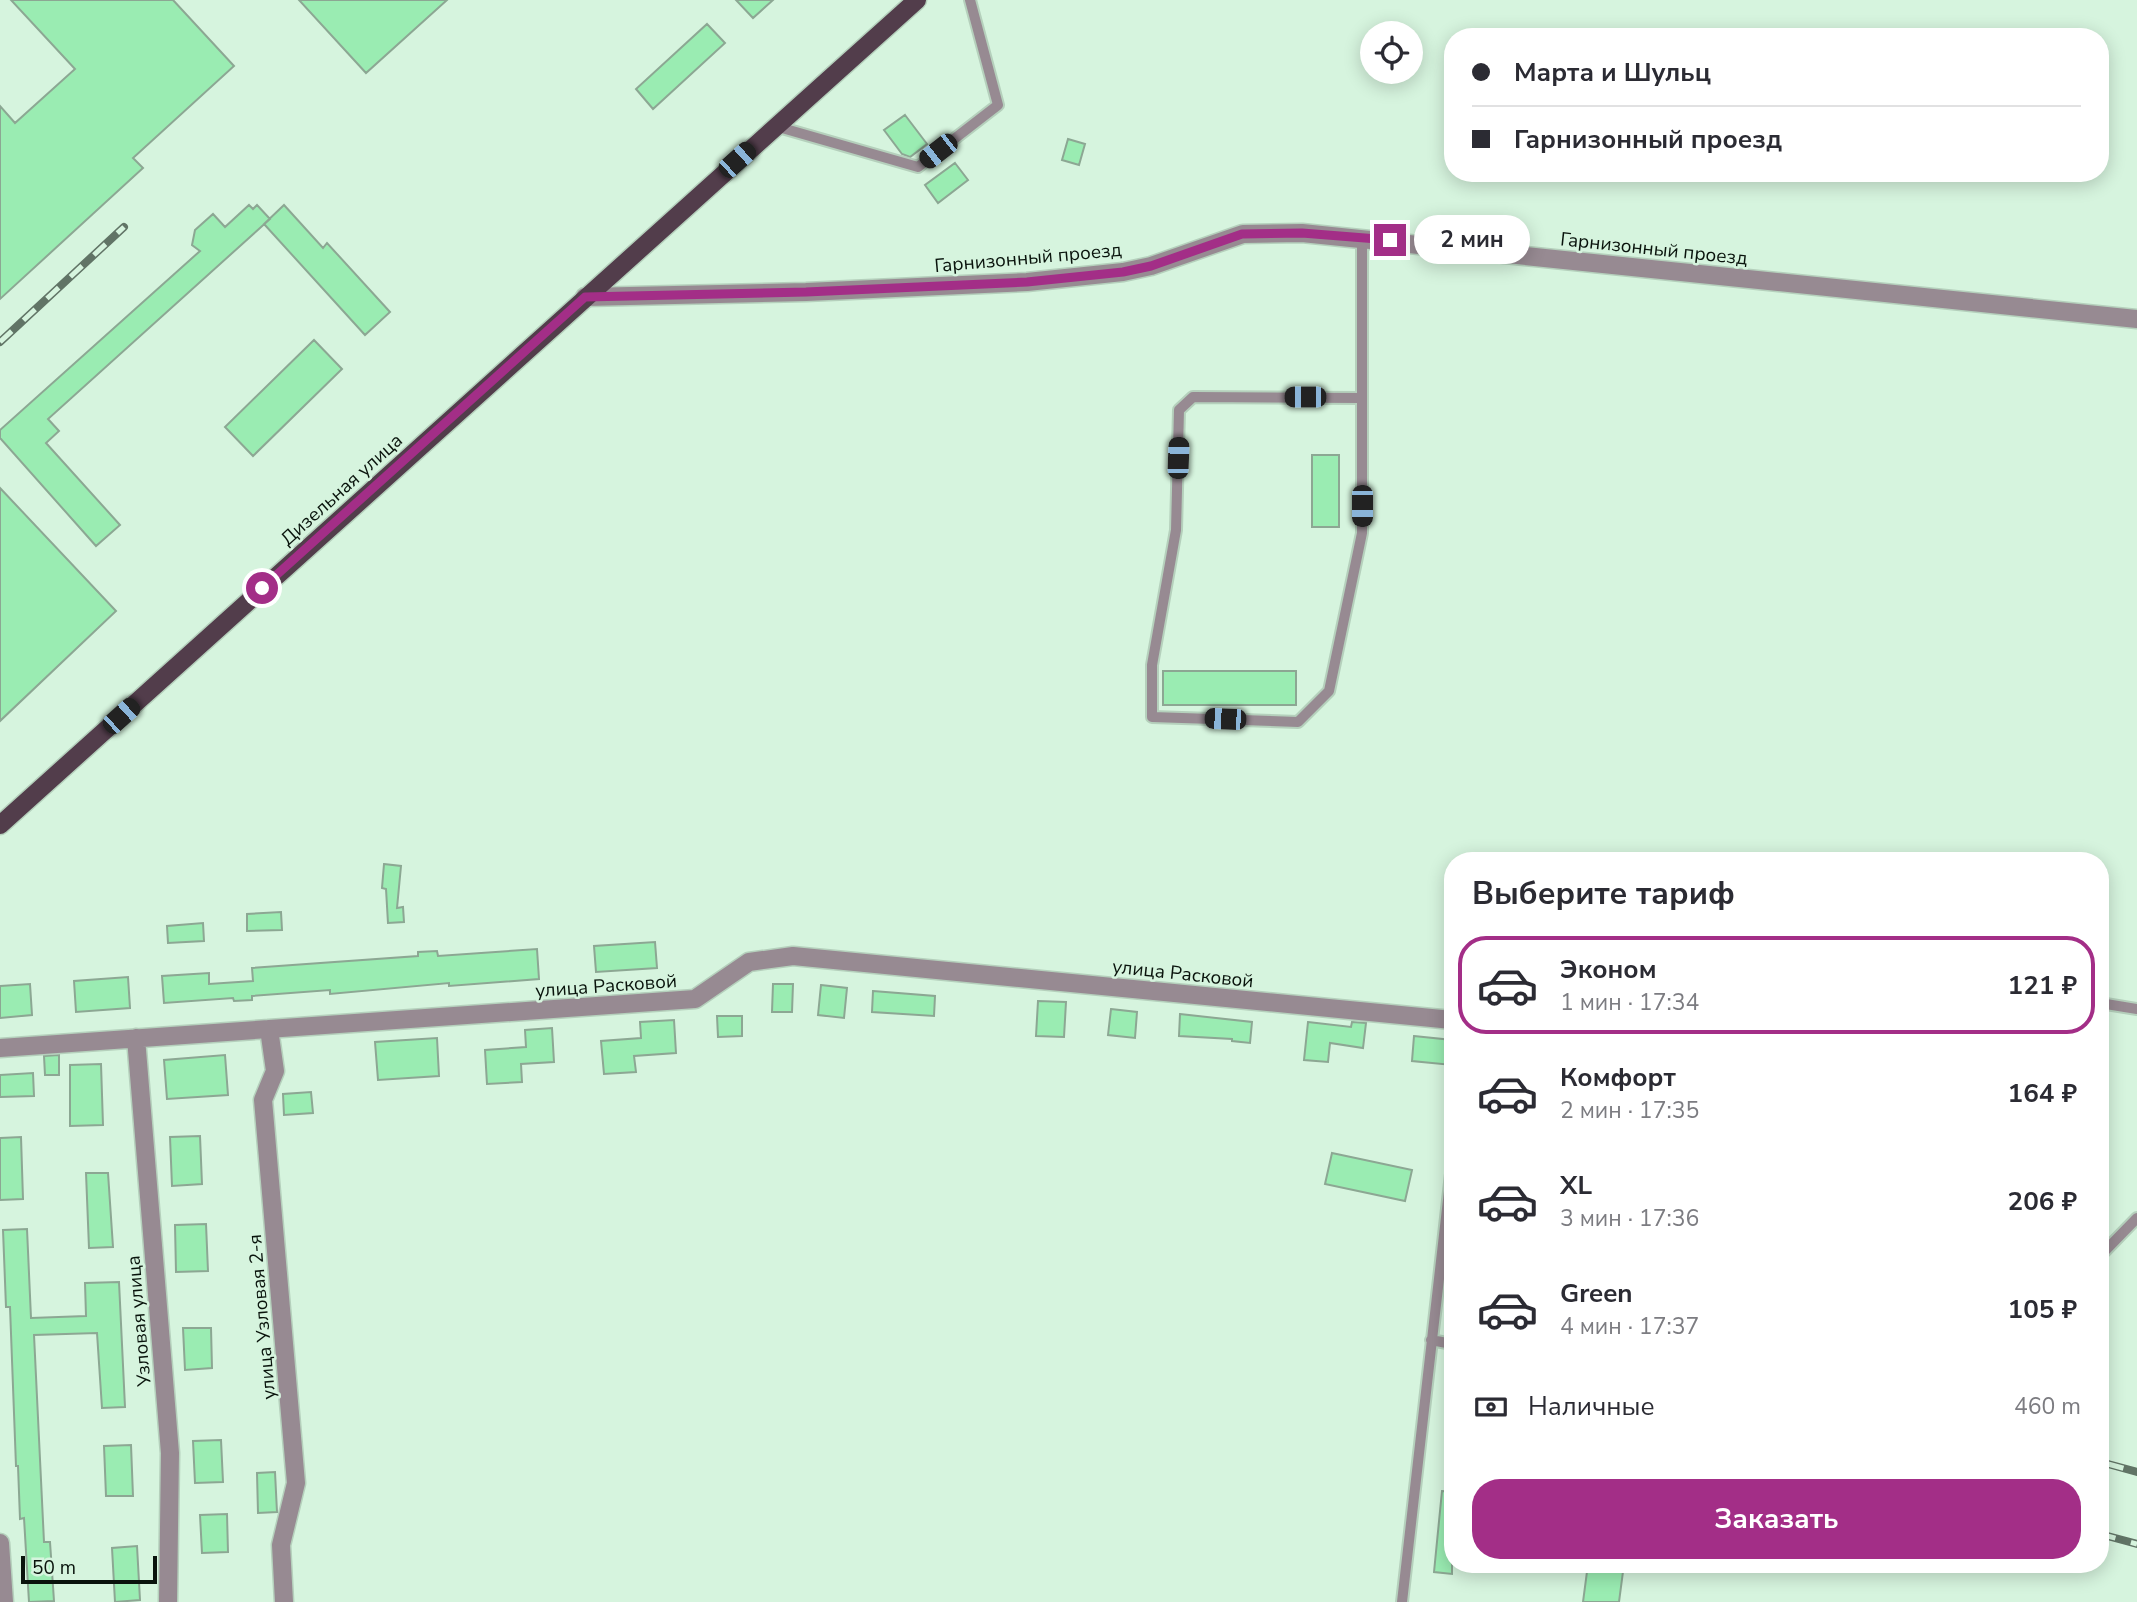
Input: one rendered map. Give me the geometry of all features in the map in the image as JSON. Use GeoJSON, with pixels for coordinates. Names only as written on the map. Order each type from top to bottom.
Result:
{"type":"FeatureCollection","features":[{"type":"Feature","properties":{"kind":"main road","name":"Дизельная улица"},"geometry":{"type":"LineString","coordinates":[[0,825],[917,0]]}},
{"type":"Feature","properties":{"kind":"street","name":"Гарнизонный проезд"},"geometry":{"type":"LineString","coordinates":[[585,297],[806,292],[1027,282],[1123,272],[1151,266],[1242,234],[1302,233],[1362,237],[2137,319]]}},
{"type":"Feature","properties":{"kind":"street","name":"улица Расковой"},"geometry":{"type":"LineString","coordinates":[[0,1048],[695,999],[749,962],[793,956],[1444,1019]]}},
{"type":"Feature","properties":{"kind":"street","name":"улица Узловая 2-я"},"geometry":{"type":"LineString","coordinates":[[269,1028],[275,1071],[264,1100],[296,1483],[281,1545],[284,1602]]}},
{"type":"Feature","properties":{"kind":"street","name":"Узловая улица"},"geometry":{"type":"LineString","coordinates":[[136,1038],[170,1453],[168,1602]]}},
{"type":"Feature","properties":{"kind":"street"},"geometry":{"type":"LineString","coordinates":[[0,1542],[4,1602]]}},
{"type":"Feature","properties":{"kind":"lane"},"geometry":{"type":"LineString","coordinates":[[775,126],[918,167],[998,105],[970,0]]}},
{"type":"Feature","properties":{"kind":"lane"},"geometry":{"type":"LineString","coordinates":[[1361,398],[1193,397],[1179,410],[1176,530],[1152,664],[1152,717],[1298,722],[1329,691],[1362,533],[1362,237]]}},
{"type":"Feature","properties":{"kind":"lane"},"geometry":{"type":"LineString","coordinates":[[2109,1004],[2137,1009]]}},
{"type":"Feature","properties":{"kind":"lane"},"geometry":{"type":"LineString","coordinates":[[2109,1247],[2137,1218]]}},
{"type":"Feature","properties":{"kind":"lane"},"geometry":{"type":"LineString","coordinates":[[1402,1602],[1444,1232]]}},
{"type":"Feature","properties":{"kind":"lane"},"geometry":{"type":"LineString","coordinates":[[1431,1340],[1444,1342]]}},
{"type":"Feature","properties":{"kind":"building"},"geometry":{"type":"Polygon","coordinates":[[[11,0],[173,0],[234,66],[133,158],[143,168],[0,299],[0,106],[15,123],[75,69],[11,0]]]}},
{"type":"Feature","properties":{"kind":"building"},"geometry":{"type":"Polygon","coordinates":[[[299,0],[447,0],[366,73],[299,0]]]}},
{"type":"Feature","properties":{"kind":"building"},"geometry":{"type":"Polygon","coordinates":[[[736,0],[773,0],[753,18],[736,0]]]}},
{"type":"Feature","properties":{"kind":"building"},"geometry":{"type":"Polygon","coordinates":[[[707,24],[725,43],[653,109],[636,89],[707,24]]]}},
{"type":"Feature","properties":{"kind":"building"},"geometry":{"type":"Polygon","coordinates":[[[905,115],[927,144],[910,157],[902,154],[884,130],[905,115]]]}},
{"type":"Feature","properties":{"kind":"building"},"geometry":{"type":"Polygon","coordinates":[[[1068,139],[1085,144],[1079,165],[1062,160],[1068,139]]]}},
{"type":"Feature","properties":{"kind":"building"},"geometry":{"type":"Polygon","coordinates":[[[955,163],[968,180],[938,203],[925,185],[955,163]]]}},
{"type":"Feature","properties":{"kind":"building"},"geometry":{"type":"Polygon","coordinates":[[[249,205],[253,209],[257,205],[270,219],[48,419],[59,431],[46,443],[120,525],[96,546],[0,438],[0,430],[200,251],[192,245],[195,230],[213,214],[225,227],[249,205]]]}},
{"type":"Feature","properties":{"kind":"building"},"geometry":{"type":"Polygon","coordinates":[[[284,205],[323,248],[327,243],[390,312],[365,335],[264,224],[284,205]]]}},
{"type":"Feature","properties":{"kind":"building"},"geometry":{"type":"Polygon","coordinates":[[[314,340],[342,369],[253,456],[225,427],[314,340]]]}},
{"type":"Feature","properties":{"kind":"building"},"geometry":{"type":"Polygon","coordinates":[[[1312,455],[1339,455],[1339,527],[1312,527],[1312,455]]]}},
{"type":"Feature","properties":{"kind":"building"},"geometry":{"type":"Polygon","coordinates":[[[0,488],[116,611],[0,721],[0,488]]]}},
{"type":"Feature","properties":{"kind":"building"},"geometry":{"type":"Polygon","coordinates":[[[1163,671],[1296,671],[1296,705],[1163,705],[1163,671]]]}},
{"type":"Feature","properties":{"kind":"building"},"geometry":{"type":"Polygon","coordinates":[[[384,864],[401,866],[397,908],[403,907],[404,922],[388,923],[386,889],[382,888],[384,864]]]}},
{"type":"Feature","properties":{"kind":"building"},"geometry":{"type":"Polygon","coordinates":[[[281,912],[282,930],[247,931],[247,914],[281,912]]]}},
{"type":"Feature","properties":{"kind":"building"},"geometry":{"type":"Polygon","coordinates":[[[203,923],[204,941],[168,943],[167,926],[203,923]]]}},
{"type":"Feature","properties":{"kind":"building"},"geometry":{"type":"Polygon","coordinates":[[[655,942],[657,968],[596,972],[594,946],[655,942]]]}},
{"type":"Feature","properties":{"kind":"building"},"geometry":{"type":"Polygon","coordinates":[[[537,949],[539,979],[449,986],[449,983],[330,994],[330,990],[252,996],[252,1000],[234,1001],[233,998],[164,1003],[162,976],[209,973],[209,984],[253,981],[252,968],[418,956],[418,952],[437,951],[438,956],[537,949]]]}},
{"type":"Feature","properties":{"kind":"building"},"geometry":{"type":"Polygon","coordinates":[[[128,977],[130,1008],[76,1012],[74,981],[128,977]]]}},
{"type":"Feature","properties":{"kind":"building"},"geometry":{"type":"Polygon","coordinates":[[[30,984],[32,1015],[0,1018],[0,986],[30,984]]]}},
{"type":"Feature","properties":{"kind":"building"},"geometry":{"type":"Polygon","coordinates":[[[773,984],[793,984],[792,1012],[772,1012],[773,984]]]}},
{"type":"Feature","properties":{"kind":"building"},"geometry":{"type":"Polygon","coordinates":[[[821,985],[847,988],[844,1018],[818,1015],[821,985]]]}},
{"type":"Feature","properties":{"kind":"building"},"geometry":{"type":"Polygon","coordinates":[[[873,991],[935,996],[934,1016],[872,1012],[873,991]]]}},
{"type":"Feature","properties":{"kind":"building"},"geometry":{"type":"Polygon","coordinates":[[[1038,1001],[1066,1002],[1064,1037],[1036,1036],[1038,1001]]]}},
{"type":"Feature","properties":{"kind":"building"},"geometry":{"type":"Polygon","coordinates":[[[1111,1009],[1137,1012],[1135,1038],[1108,1035],[1111,1009]]]}},
{"type":"Feature","properties":{"kind":"building"},"geometry":{"type":"Polygon","coordinates":[[[1180,1014],[1252,1022],[1250,1043],[1232,1039],[1179,1036],[1180,1014]]]}},
{"type":"Feature","properties":{"kind":"building"},"geometry":{"type":"Polygon","coordinates":[[[717,1016],[742,1016],[742,1036],[718,1037],[717,1016]]]}},
{"type":"Feature","properties":{"kind":"building"},"geometry":{"type":"Polygon","coordinates":[[[674,1020],[676,1053],[634,1056],[636,1072],[604,1074],[601,1041],[641,1038],[640,1022],[674,1020]]]}},
{"type":"Feature","properties":{"kind":"building"},"geometry":{"type":"Polygon","coordinates":[[[1308,1022],[1351,1027],[1352,1022],[1366,1023],[1363,1048],[1330,1043],[1328,1062],[1304,1060],[1308,1022]]]}},
{"type":"Feature","properties":{"kind":"building"},"geometry":{"type":"Polygon","coordinates":[[[552,1028],[554,1062],[521,1064],[522,1082],[487,1084],[485,1050],[526,1047],[525,1030],[552,1028]]]}},
{"type":"Feature","properties":{"kind":"building"},"geometry":{"type":"Polygon","coordinates":[[[1414,1036],[1444,1039],[1444,1064],[1412,1061],[1414,1036]]]}},
{"type":"Feature","properties":{"kind":"building"},"geometry":{"type":"Polygon","coordinates":[[[437,1038],[439,1076],[378,1080],[375,1042],[437,1038]]]}},
{"type":"Feature","properties":{"kind":"building"},"geometry":{"type":"Polygon","coordinates":[[[59,1055],[59,1075],[45,1075],[44,1056],[59,1055]]]}},
{"type":"Feature","properties":{"kind":"building"},"geometry":{"type":"Polygon","coordinates":[[[225,1055],[228,1095],[167,1099],[164,1060],[225,1055]]]}},
{"type":"Feature","properties":{"kind":"building"},"geometry":{"type":"Polygon","coordinates":[[[101,1064],[103,1125],[70,1126],[70,1065],[101,1064]]]}},
{"type":"Feature","properties":{"kind":"building"},"geometry":{"type":"Polygon","coordinates":[[[33,1073],[34,1096],[0,1097],[0,1075],[33,1073]]]}},
{"type":"Feature","properties":{"kind":"building"},"geometry":{"type":"Polygon","coordinates":[[[311,1092],[313,1113],[284,1115],[283,1094],[311,1092]]]}},
{"type":"Feature","properties":{"kind":"building"},"geometry":{"type":"Polygon","coordinates":[[[200,1136],[202,1184],[172,1186],[170,1137],[200,1136]]]}},
{"type":"Feature","properties":{"kind":"building"},"geometry":{"type":"Polygon","coordinates":[[[21,1137],[23,1199],[0,1200],[0,1138],[21,1137]]]}},
{"type":"Feature","properties":{"kind":"building"},"geometry":{"type":"Polygon","coordinates":[[[1332,1153],[1412,1170],[1405,1201],[1325,1184],[1332,1153]]]}},
{"type":"Feature","properties":{"kind":"building"},"geometry":{"type":"Polygon","coordinates":[[[86,1173],[108,1173],[113,1247],[89,1248],[86,1173]]]}},
{"type":"Feature","properties":{"kind":"building"},"geometry":{"type":"Polygon","coordinates":[[[206,1224],[208,1271],[176,1272],[175,1225],[206,1224]]]}},
{"type":"Feature","properties":{"kind":"building"},"geometry":{"type":"Polygon","coordinates":[[[27,1229],[31,1318],[86,1316],[85,1283],[119,1282],[125,1407],[102,1408],[97,1333],[34,1335],[44,1542],[50,1542],[54,1601],[29,1602],[24,1518],[20,1519],[16,1466],[10,1307],[6,1307],[3,1230],[27,1229]]]}},
{"type":"Feature","properties":{"kind":"building"},"geometry":{"type":"Polygon","coordinates":[[[183,1328],[211,1328],[212,1368],[185,1370],[183,1328]]]}},
{"type":"Feature","properties":{"kind":"building"},"geometry":{"type":"Polygon","coordinates":[[[221,1440],[223,1482],[195,1483],[193,1441],[221,1440]]]}},
{"type":"Feature","properties":{"kind":"building"},"geometry":{"type":"Polygon","coordinates":[[[131,1445],[133,1496],[106,1496],[104,1446],[131,1445]]]}},
{"type":"Feature","properties":{"kind":"building"},"geometry":{"type":"Polygon","coordinates":[[[275,1472],[277,1512],[258,1513],[257,1473],[275,1472]]]}},
{"type":"Feature","properties":{"kind":"building"},"geometry":{"type":"Polygon","coordinates":[[[1444,1491],[1444,1573],[1452,1574],[1434,1572],[1444,1491]]]}},
{"type":"Feature","properties":{"kind":"building"},"geometry":{"type":"Polygon","coordinates":[[[227,1514],[228,1552],[202,1553],[200,1515],[227,1514]]]}},
{"type":"Feature","properties":{"kind":"building"},"geometry":{"type":"Polygon","coordinates":[[[137,1546],[140,1600],[115,1602],[112,1548],[137,1546]]]}},
{"type":"Feature","properties":{"kind":"building"},"geometry":{"type":"Polygon","coordinates":[[[1587,1573],[1623,1573],[1619,1602],[1583,1602],[1587,1573]]]}},
{"type":"Feature","properties":{"kind":"railway"},"geometry":{"type":"LineString","coordinates":[[0,342],[124,227]]}},
{"type":"Feature","properties":{"kind":"railway"},"geometry":{"type":"LineString","coordinates":[[2109,1464],[2137,1472]]}},
{"type":"Feature","properties":{"kind":"railway"},"geometry":{"type":"LineString","coordinates":[[2109,1536],[2137,1544]]}},
{"type":"Feature","properties":{"kind":"route"},"geometry":{"type":"LineString","coordinates":[[262,588],[585,297],[806,292],[1027,282],[1123,272],[1151,266],[1242,234],[1302,233],[1390,240]]}}]}
